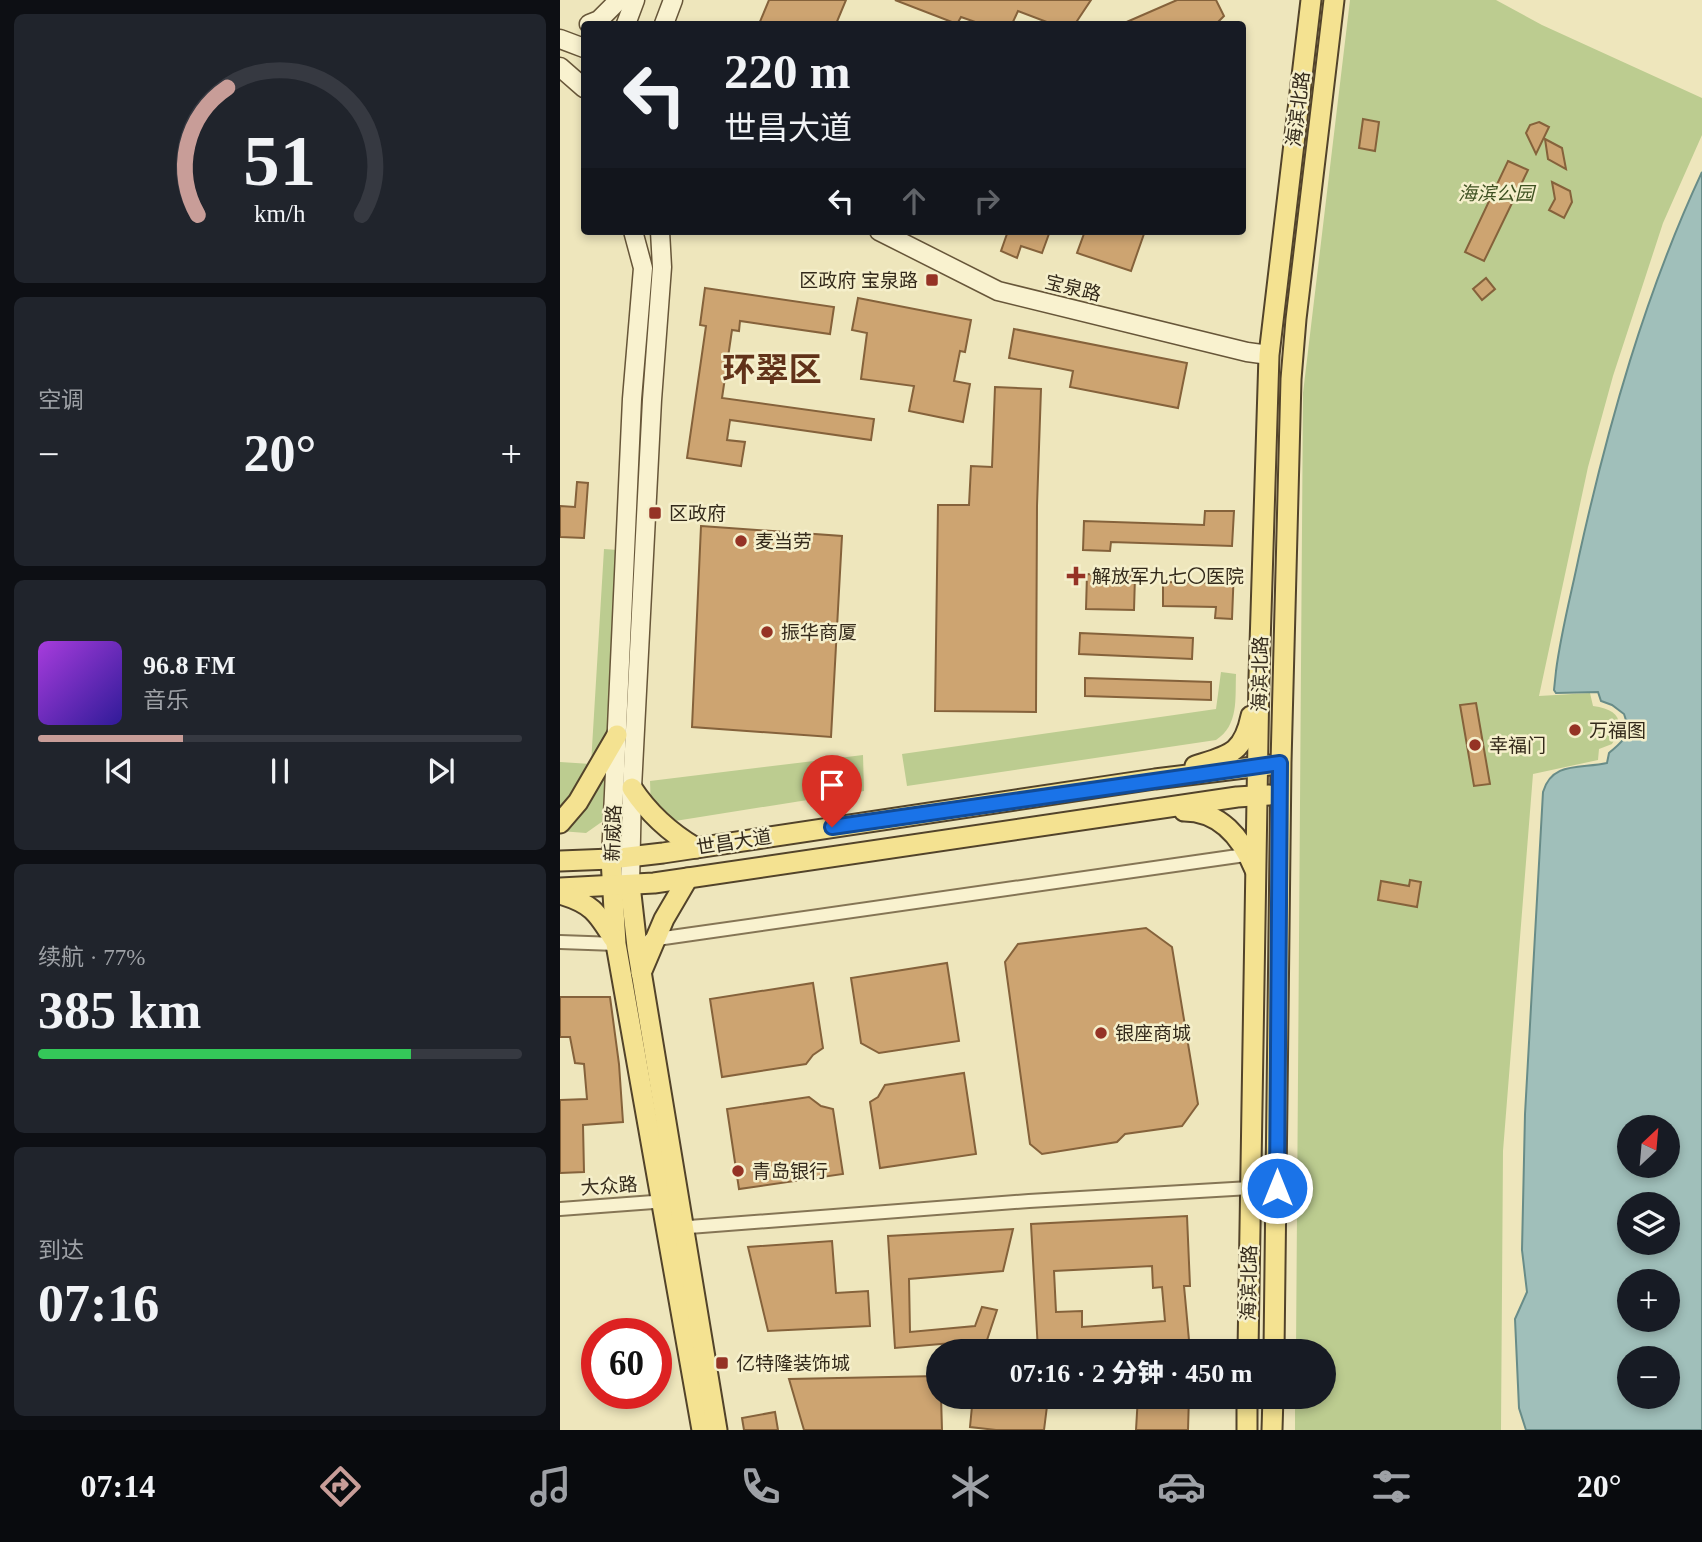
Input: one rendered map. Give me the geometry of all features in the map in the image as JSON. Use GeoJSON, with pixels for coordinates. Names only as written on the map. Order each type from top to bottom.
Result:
{"type":"FeatureCollection","features":[{"type":"Feature","properties":{"kind":"main road"},"geometry":{"type":"LineString","coordinates":[[597,21],[619,0]]}},
{"type":"Feature","properties":{"kind":"main road"},"geometry":{"type":"LineString","coordinates":[[627,21],[635,0]]}},
{"type":"Feature","properties":{"kind":"main road"},"geometry":{"type":"LineString","coordinates":[[665,21],[673,0]]}},
{"type":"Feature","properties":{"kind":"main road"},"geometry":{"type":"LineString","coordinates":[[672,21],[673,0]]}},
{"type":"Feature","properties":{"kind":"main road","name":"海滨北路"},"geometry":{"type":"LineString","coordinates":[[1248,1339],[1257,874],[1253,854],[1258,796],[1269,355],[1311,0]]}},
{"type":"Feature","properties":{"kind":"main road","name":"海滨北路"},"geometry":{"type":"LineString","coordinates":[[1274,1339],[1280,763],[1292,371],[1334,0]]}},
{"type":"Feature","properties":{"kind":"main road"},"geometry":{"type":"LineString","coordinates":[[560,31],[581,26]]}},
{"type":"Feature","properties":{"kind":"main road"},"geometry":{"type":"LineString","coordinates":[[560,38],[581,47]]}},
{"type":"Feature","properties":{"kind":"main road"},"geometry":{"type":"LineString","coordinates":[[560,67],[581,85]]}},
{"type":"Feature","properties":{"kind":"main road"},"geometry":{"type":"LineString","coordinates":[[560,82],[581,98]]}},
{"type":"Feature","properties":{"kind":"main road","name":"新威路"},"geometry":{"type":"LineString","coordinates":[[634,235],[643,268],[632,399],[617,735],[621,886],[636,942],[641,974],[669,1200]]}},
{"type":"Feature","properties":{"kind":"main road","name":"新威路"},"geometry":{"type":"LineString","coordinates":[[620,858],[632,788],[652,400],[662,267],[660,235]]}},
{"type":"Feature","properties":{"kind":"main road","name":"宝泉路"},"geometry":{"type":"LineString","coordinates":[[887,235],[998,291],[1247,352],[1269,355]]}},
{"type":"Feature","properties":{"kind":"main road"},"geometry":{"type":"LineString","coordinates":[[1154,779],[1221,758],[1237,749],[1247,737],[1259,677]]}},
{"type":"Feature","properties":{"kind":"main road"},"geometry":{"type":"LineString","coordinates":[[560,823],[578,802],[617,735]]}},
{"type":"Feature","properties":{"kind":"main road","name":"世昌大道"},"geometry":{"type":"LineString","coordinates":[[560,861],[620,858],[696,848],[1154,779],[1280,763]]}},
{"type":"Feature","properties":{"kind":"main road"},"geometry":{"type":"LineString","coordinates":[[632,788],[660,824],[696,848]]}},
{"type":"Feature","properties":{"kind":"main road","name":"世昌大道"},"geometry":{"type":"LineString","coordinates":[[560,888],[621,886],[688,878],[1151,810],[1281,794]]}},
{"type":"Feature","properties":{"kind":"main road"},"geometry":{"type":"LineString","coordinates":[[1151,810],[1191,811],[1216,818],[1253,854]]}},
{"type":"Feature","properties":{"kind":"main road"},"geometry":{"type":"LineString","coordinates":[[560,894],[582,901],[636,942],[671,904],[688,878]]}},
{"type":"Feature","properties":{"kind":"main road","name":"新威路"},"geometry":{"type":"LineString","coordinates":[[636,942],[702,1430]]}},
{"type":"Feature","properties":{"kind":"main road","name":"新威路"},"geometry":{"type":"LineString","coordinates":[[674,1229],[717,1430]]}},
{"type":"Feature","properties":{"kind":"main road"},"geometry":{"type":"LineString","coordinates":[[1247,1409],[1247,1430]]}},
{"type":"Feature","properties":{"kind":"main road"},"geometry":{"type":"LineString","coordinates":[[1272,1430],[1273,1409]]}},
{"type":"Feature","properties":{"kind":"street"},"geometry":{"type":"LineString","coordinates":[[560,942],[636,942],[1253,854]]}},
{"type":"Feature","properties":{"kind":"street"},"geometry":{"type":"LineString","coordinates":[[674,1229],[1029,1201],[1277,1188]]}},
{"type":"Feature","properties":{"kind":"street","name":"大众路"},"geometry":{"type":"LineString","coordinates":[[560,1209],[669,1200]]}},
{"type":"Feature","properties":{"kind":"green space","name":"海滨公园"},"geometry":{"type":"Polygon","coordinates":[[[1350,0],[1496,0],[1542,25],[1702,98],[1702,135],[1663,223],[1613,376],[1588,467],[1539,696],[1590,693],[1593,706],[1609,710],[1618,718],[1619,723],[1612,744],[1599,749],[1598,760],[1533,774],[1503,1151],[1501,1430],[1295,1430],[1295,1409],[1336,1409],[1336,1339],[1296,1339],[1303,393],[1350,0]]]}},
{"type":"Feature","properties":{"kind":"green space"},"geometry":{"type":"Polygon","coordinates":[[[604,549],[618,550],[603,821],[586,833],[560,831],[560,762],[591,764],[604,549]]]}},
{"type":"Feature","properties":{"kind":"green space"},"geometry":{"type":"Polygon","coordinates":[[[1221,672],[1236,674],[1235,702],[1229,727],[1216,740],[907,786],[902,754],[1216,709],[1221,672]]]}},
{"type":"Feature","properties":{"kind":"green space"},"geometry":{"type":"Polygon","coordinates":[[[863,755],[864,791],[675,821],[651,811],[650,781],[863,755]]]}},
{"type":"Feature","properties":{"kind":"water"},"geometry":{"type":"Polygon","coordinates":[[[1702,172],[1702,1430],[1526,1430],[1519,1408],[1515,1319],[1527,1292],[1522,1250],[1525,1114],[1543,792],[1547,782],[1560,771],[1607,763],[1609,753],[1627,733],[1624,714],[1601,701],[1598,692],[1556,693],[1556,671],[1563,628],[1602,458],[1630,361],[1663,265],[1702,172]]]}},
{"type":"Feature","properties":{"kind":"building"},"geometry":{"type":"Polygon","coordinates":[[[769,0],[846,0],[837,21],[760,21],[769,0]]]}},
{"type":"Feature","properties":{"kind":"building"},"geometry":{"type":"Polygon","coordinates":[[[895,0],[1091,0],[1077,21],[1044,21],[1018,11],[1013,21],[972,21],[961,17],[959,21],[949,21],[895,0]]]}},
{"type":"Feature","properties":{"kind":"building"},"geometry":{"type":"Polygon","coordinates":[[[1177,0],[1216,0],[1224,16],[1219,21],[1129,21],[1177,0]]]}},
{"type":"Feature","properties":{"kind":"building"},"geometry":{"type":"Polygon","coordinates":[[[1363,119],[1379,122],[1375,151],[1359,148],[1363,119]]]}},
{"type":"Feature","properties":{"kind":"building"},"geometry":{"type":"Polygon","coordinates":[[[1539,122],[1549,127],[1536,154],[1526,133],[1530,125],[1539,122]]]}},
{"type":"Feature","properties":{"kind":"building"},"geometry":{"type":"Polygon","coordinates":[[[1545,139],[1562,148],[1566,169],[1548,159],[1545,139]]]}},
{"type":"Feature","properties":{"kind":"building"},"geometry":{"type":"Polygon","coordinates":[[[1508,161],[1528,170],[1484,261],[1465,252],[1508,161]]]}},
{"type":"Feature","properties":{"kind":"building"},"geometry":{"type":"Polygon","coordinates":[[[1552,182],[1570,191],[1572,202],[1564,218],[1549,210],[1555,199],[1552,182]]]}},
{"type":"Feature","properties":{"kind":"building"},"geometry":{"type":"Polygon","coordinates":[[[1007,235],[1049,235],[1042,253],[1021,246],[1017,258],[1001,251],[1007,235]]]}},
{"type":"Feature","properties":{"kind":"building"},"geometry":{"type":"Polygon","coordinates":[[[1084,235],[1144,235],[1131,271],[1077,253],[1084,235]]]}},
{"type":"Feature","properties":{"kind":"building"},"geometry":{"type":"Polygon","coordinates":[[[1486,278],[1495,289],[1482,300],[1473,289],[1486,278]]]}},
{"type":"Feature","properties":{"kind":"building"},"geometry":{"type":"Polygon","coordinates":[[[705,288],[834,307],[830,334],[740,321],[739,331],[732,330],[722,398],[874,419],[871,440],[730,420],[727,440],[745,442],[741,466],[687,458],[706,326],[700,325],[705,288]]]}},
{"type":"Feature","properties":{"kind":"building"},"geometry":{"type":"Polygon","coordinates":[[[858,298],[971,320],[965,352],[960,351],[954,381],[970,384],[963,422],[909,411],[914,386],[861,379],[867,333],[852,330],[858,298]]]}},
{"type":"Feature","properties":{"kind":"building"},"geometry":{"type":"Polygon","coordinates":[[[1014,329],[1187,363],[1178,408],[1070,387],[1073,371],[1009,358],[1014,329]]]}},
{"type":"Feature","properties":{"kind":"building"},"geometry":{"type":"Polygon","coordinates":[[[995,387],[1041,389],[1037,506],[1036,712],[935,711],[938,505],[969,505],[971,466],[992,467],[995,387]]]}},
{"type":"Feature","properties":{"kind":"building"},"geometry":{"type":"Polygon","coordinates":[[[577,482],[588,483],[584,538],[560,537],[560,506],[575,507],[577,482]]]}},
{"type":"Feature","properties":{"kind":"building"},"geometry":{"type":"Polygon","coordinates":[[[1205,511],[1234,511],[1232,546],[1111,542],[1110,551],[1083,550],[1084,521],[1204,525],[1205,511]]]}},
{"type":"Feature","properties":{"kind":"building","name":"振华商厦"},"geometry":{"type":"Polygon","coordinates":[[[701,526],[842,536],[831,737],[692,727],[701,526]]]}},
{"type":"Feature","properties":{"kind":"building"},"geometry":{"type":"Polygon","coordinates":[[[1217,568],[1234,568],[1232,619],[1215,618],[1216,607],[1163,606],[1163,582],[1217,583],[1217,568]]]}},
{"type":"Feature","properties":{"kind":"building"},"geometry":{"type":"Polygon","coordinates":[[[1087,574],[1135,576],[1134,610],[1086,609],[1087,574]]]}},
{"type":"Feature","properties":{"kind":"building"},"geometry":{"type":"Polygon","coordinates":[[[1080,633],[1193,638],[1192,659],[1079,654],[1080,633]]]}},
{"type":"Feature","properties":{"kind":"building"},"geometry":{"type":"Polygon","coordinates":[[[1085,678],[1211,682],[1211,700],[1085,696],[1085,678]]]}},
{"type":"Feature","properties":{"kind":"building","name":"幸福门"},"geometry":{"type":"Polygon","coordinates":[[[1476,703],[1490,784],[1474,786],[1460,705],[1476,703]]]}},
{"type":"Feature","properties":{"kind":"building"},"geometry":{"type":"Polygon","coordinates":[[[1410,880],[1421,882],[1417,907],[1378,900],[1381,881],[1409,886],[1410,880]]]}},
{"type":"Feature","properties":{"kind":"building","name":"银座商城"},"geometry":{"type":"Polygon","coordinates":[[[1146,928],[1172,947],[1198,1104],[1182,1126],[1125,1134],[1117,1142],[1042,1154],[1030,1144],[1005,962],[1018,944],[1146,928]]]}},
{"type":"Feature","properties":{"kind":"building"},"geometry":{"type":"Polygon","coordinates":[[[947,963],[959,1041],[879,1053],[861,1043],[851,978],[947,963]]]}},
{"type":"Feature","properties":{"kind":"building"},"geometry":{"type":"Polygon","coordinates":[[[813,983],[823,1048],[806,1064],[722,1077],[710,999],[813,983]]]}},
{"type":"Feature","properties":{"kind":"building"},"geometry":{"type":"Polygon","coordinates":[[[560,997],[610,997],[623,1122],[583,1125],[584,1172],[560,1173],[560,1100],[587,1099],[584,1064],[575,1063],[570,1037],[560,1037],[560,997]]]}},
{"type":"Feature","properties":{"kind":"building"},"geometry":{"type":"Polygon","coordinates":[[[964,1073],[976,1154],[880,1168],[870,1102],[878,1097],[885,1085],[964,1073]]]}},
{"type":"Feature","properties":{"kind":"building"},"geometry":{"type":"Polygon","coordinates":[[[809,1097],[821,1106],[833,1109],[843,1174],[739,1189],[727,1109],[809,1097]]]}},
{"type":"Feature","properties":{"kind":"building"},"geometry":{"type":"Polygon","coordinates":[[[1187,1216],[1190,1286],[1184,1286],[1189,1339],[1037,1339],[1031,1224],[1187,1216]],[[1152,1266],[1054,1271],[1056,1312],[1082,1311],[1082,1327],[1165,1321],[1162,1287],[1153,1288],[1152,1266]]]}},
{"type":"Feature","properties":{"kind":"building"},"geometry":{"type":"Polygon","coordinates":[[[1013,1229],[1003,1271],[909,1279],[910,1332],[975,1326],[982,1307],[997,1310],[987,1339],[926,1339],[926,1345],[895,1348],[888,1236],[1013,1229]]]}},
{"type":"Feature","properties":{"kind":"building"},"geometry":{"type":"Polygon","coordinates":[[[832,1241],[836,1293],[868,1291],[870,1326],[768,1331],[748,1247],[832,1241]]]}},
{"type":"Feature","properties":{"kind":"building"},"geometry":{"type":"Polygon","coordinates":[[[926,1376],[926,1409],[941,1409],[942,1430],[804,1430],[789,1379],[926,1376]]]}},
{"type":"Feature","properties":{"kind":"building"},"geometry":{"type":"Polygon","coordinates":[[[972,1409],[1047,1409],[1044,1430],[970,1427],[972,1409]]]}},
{"type":"Feature","properties":{"kind":"building"},"geometry":{"type":"Polygon","coordinates":[[[1137,1409],[1189,1409],[1188,1430],[1136,1430],[1137,1409]]]}},
{"type":"Feature","properties":{"kind":"building"},"geometry":{"type":"Polygon","coordinates":[[[775,1412],[778,1430],[744,1430],[742,1418],[775,1412]]]}},
{"type":"Feature","properties":{"kind":"place","name":"区政府 宝泉路"},"geometry":{"type":"Point","coordinates":[932,280]}},
{"type":"Feature","properties":{"kind":"place","name":"区政府"},"geometry":{"type":"Point","coordinates":[655,513]}},
{"type":"Feature","properties":{"kind":"place","name":"麦当劳"},"geometry":{"type":"Point","coordinates":[741,541]}},
{"type":"Feature","properties":{"kind":"place","name":"解放军九七〇医院"},"geometry":{"type":"Point","coordinates":[1076,576]}},
{"type":"Feature","properties":{"kind":"place","name":"振华商厦"},"geometry":{"type":"Point","coordinates":[767,632]}},
{"type":"Feature","properties":{"kind":"place","name":"万福图"},"geometry":{"type":"Point","coordinates":[1575,730]}},
{"type":"Feature","properties":{"kind":"place","name":"幸福门"},"geometry":{"type":"Point","coordinates":[1475,745]}},
{"type":"Feature","properties":{"kind":"place","name":"银座商城"},"geometry":{"type":"Point","coordinates":[1101,1033]}},
{"type":"Feature","properties":{"kind":"place","name":"青岛银行"},"geometry":{"type":"Point","coordinates":[738,1171]}},
{"type":"Feature","properties":{"kind":"place","name":"亿特隆装饰城"},"geometry":{"type":"Point","coordinates":[722,1363]}},
{"type":"Feature","properties":{"kind":"district","name":"环翠区"},"geometry":{"type":"Point","coordinates":[772,370]}},
{"type":"Feature","properties":{"kind":"route"},"geometry":{"type":"LineString","coordinates":[[832,827],[1280,763],[1277,1188]]}}]}
